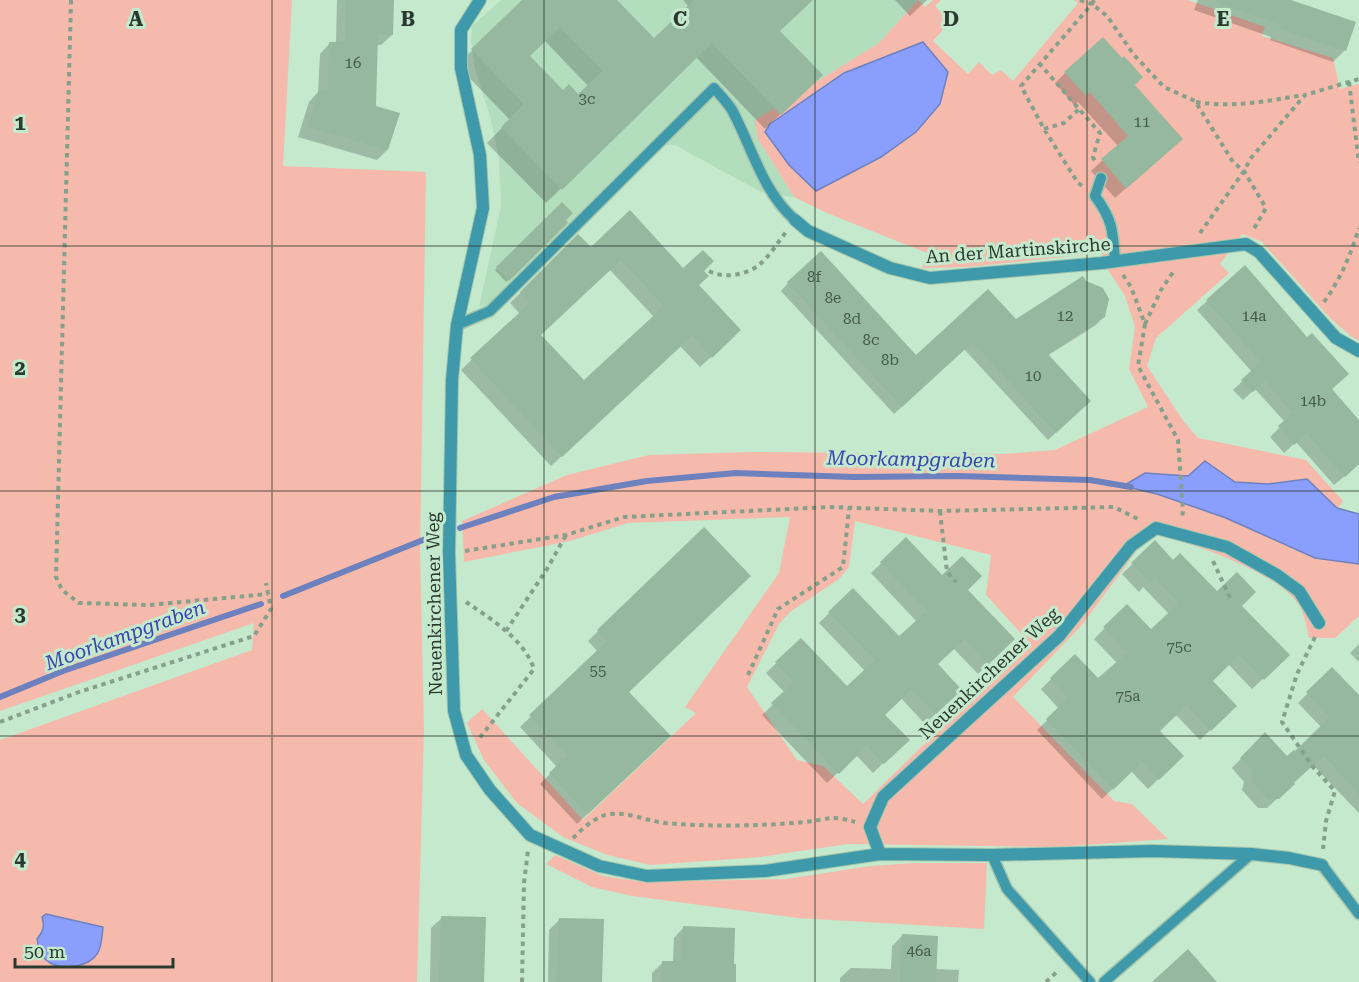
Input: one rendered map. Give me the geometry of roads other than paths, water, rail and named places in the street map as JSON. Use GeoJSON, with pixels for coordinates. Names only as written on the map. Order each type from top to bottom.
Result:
{"type":"FeatureCollection","features":[{"type":"Feature","properties":{"kind":"street","name":"Neuenkirchener Weg"},"geometry":{"type":"LineString","coordinates":[[480,0],[461,30],[461,68],[480,155],[483,208],[458,325],[452,380],[449,553],[454,711],[466,755],[490,790],[530,835],[598,866],[648,876],[765,871],[880,854],[992,855],[1153,851],[1251,854],[1289,858],[1322,865]]}},
{"type":"Feature","properties":{"kind":"street","name":"An der Martinskirche"},"geometry":{"type":"LineString","coordinates":[[795,220],[808,231],[890,268],[930,278],[1115,261],[1246,244],[1259,252],[1336,338],[1359,351]]}},
{"type":"Feature","properties":{"kind":"street","name":"Neuenkirchener Weg"},"geometry":{"type":"LineString","coordinates":[[880,854],[870,827],[883,797],[1059,636],[1131,546],[1156,528],[1227,547],[1277,575],[1299,591],[1319,623]]}},
{"type":"Feature","properties":{"kind":"lane","name":"An der Martinskirche"},"geometry":{"type":"LineString","coordinates":[[458,325],[490,311],[714,88],[731,107],[769,189],[795,220]]}},
{"type":"Feature","properties":{"kind":"lane"},"geometry":{"type":"LineString","coordinates":[[1101,177],[1095,196],[1108,213],[1114,234],[1115,261]]}},
{"type":"Feature","properties":{"kind":"lane"},"geometry":{"type":"LineString","coordinates":[[1104,982],[1251,854]]}},
{"type":"Feature","properties":{"kind":"lane"},"geometry":{"type":"LineString","coordinates":[[992,855],[1007,889],[1090,982]]}},
{"type":"Feature","properties":{"kind":"lane"},"geometry":{"type":"LineString","coordinates":[[1322,865],[1359,914]]}},
{"type":"Feature","properties":{"kind":"water"},"geometry":{"type":"Polygon","coordinates":[[[923,42],[948,72],[940,104],[916,132],[881,157],[816,191],[789,165],[765,132],[770,124],[844,73],[923,42]]]}},
{"type":"Feature","properties":{"kind":"water"},"geometry":{"type":"Polygon","coordinates":[[[1205,461],[1235,482],[1268,484],[1307,479],[1337,508],[1359,514],[1359,564],[1315,558],[1226,518],[1157,494],[1123,486],[1145,473],[1188,476],[1205,461]]]}},
{"type":"Feature","properties":{"kind":"water"},"geometry":{"type":"Polygon","coordinates":[[[46,914],[103,927],[99,951],[93,959],[80,965],[65,967],[46,960],[37,939],[43,929],[42,917],[46,914]]]}},
{"type":"Feature","properties":{"kind":"waterway","name":"Moorkampgraben"},"geometry":{"type":"LineString","coordinates":[[460,528],[554,497],[647,481],[736,473],[1090,480],[1131,487]]}},
{"type":"Feature","properties":{"kind":"waterway","name":"Moorkampgraben"},"geometry":{"type":"LineString","coordinates":[[283,596],[433,536]]}},
{"type":"Feature","properties":{"kind":"waterway","name":"Moorkampgraben"},"geometry":{"type":"LineString","coordinates":[[0,697],[63,671],[261,604]]}}]}
